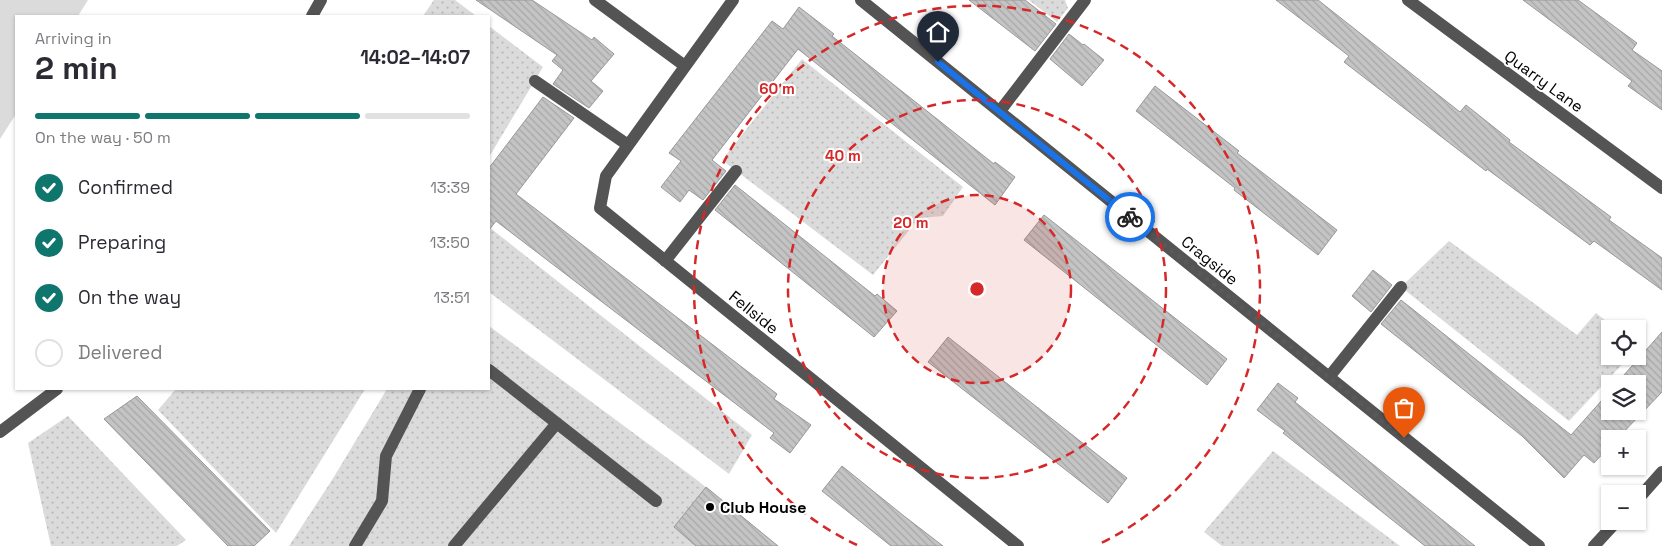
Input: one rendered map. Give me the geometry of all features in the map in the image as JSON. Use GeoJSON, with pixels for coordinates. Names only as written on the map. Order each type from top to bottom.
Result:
{"type":"FeatureCollection","features":[{"type":"Feature","properties":{"kind":"street"},"geometry":{"type":"LineString","coordinates":[[313,15],[321,0]]}},
{"type":"Feature","properties":{"kind":"street"},"geometry":{"type":"LineString","coordinates":[[594,0],[685,66],[733,0]]}},
{"type":"Feature","properties":{"kind":"street","name":"Cragside"},"geometry":{"type":"LineString","coordinates":[[861,0],[1539,546]]}},
{"type":"Feature","properties":{"kind":"street"},"geometry":{"type":"LineString","coordinates":[[1000,112],[1085,0]]}},
{"type":"Feature","properties":{"kind":"street","name":"Quarry Lane"},"geometry":{"type":"LineString","coordinates":[[1408,0],[1662,188]]}},
{"type":"Feature","properties":{"kind":"street","name":"Fellside"},"geometry":{"type":"LineString","coordinates":[[685,66],[606,176],[600,208],[1018,546]]}},
{"type":"Feature","properties":{"kind":"street"},"geometry":{"type":"LineString","coordinates":[[535,81],[628,146]]}},
{"type":"Feature","properties":{"kind":"street"},"geometry":{"type":"LineString","coordinates":[[666,261],[736,171]]}},
{"type":"Feature","properties":{"kind":"street"},"geometry":{"type":"LineString","coordinates":[[1329,378],[1401,287]]}},
{"type":"Feature","properties":{"kind":"street"},"geometry":{"type":"LineString","coordinates":[[490,371],[656,501]]}},
{"type":"Feature","properties":{"kind":"street"},"geometry":{"type":"LineString","coordinates":[[0,432],[56,390]]}},
{"type":"Feature","properties":{"kind":"street"},"geometry":{"type":"LineString","coordinates":[[355,546],[382,501],[386,456],[419,390]]}},
{"type":"Feature","properties":{"kind":"street"},"geometry":{"type":"LineString","coordinates":[[454,546],[557,424]]}},
{"type":"Feature","properties":{"kind":"street"},"geometry":{"type":"LineString","coordinates":[[1646,490],[1662,472]]}},
{"type":"Feature","properties":{"kind":"street"},"geometry":{"type":"LineString","coordinates":[[1594,546],[1609,530]]}},
{"type":"Feature","properties":{"kind":"shaded area"},"geometry":{"type":"Polygon","coordinates":[[[0,0],[88,0],[79,15],[15,15],[15,116],[0,139],[0,0]]]}},
{"type":"Feature","properties":{"kind":"shaded area"},"geometry":{"type":"Polygon","coordinates":[[[434,0],[455,0],[475,15],[424,15],[434,0]]]}},
{"type":"Feature","properties":{"kind":"shaded area"},"geometry":{"type":"Polygon","coordinates":[[[1029,0],[1065,0],[1068,8],[1057,22],[1029,0]]]}},
{"type":"Feature","properties":{"kind":"shaded area"},"geometry":{"type":"Polygon","coordinates":[[[490,27],[543,67],[490,155],[490,27]]]}},
{"type":"Feature","properties":{"kind":"shaded area"},"geometry":{"type":"Polygon","coordinates":[[[802,59],[963,187],[943,216],[919,218],[873,275],[722,160],[802,59]]]}},
{"type":"Feature","properties":{"kind":"shaded area"},"geometry":{"type":"Polygon","coordinates":[[[490,228],[752,435],[729,474],[490,293],[490,228]]]}},
{"type":"Feature","properties":{"kind":"shaded area"},"geometry":{"type":"Polygon","coordinates":[[[1449,241],[1577,335],[1596,313],[1605,320],[1601,320],[1601,365],[1622,365],[1612,375],[1601,375],[1601,387],[1569,421],[1401,287],[1449,241]]]}},
{"type":"Feature","properties":{"kind":"shaded area"},"geometry":{"type":"Polygon","coordinates":[[[490,327],[697,480],[778,546],[289,546],[332,480],[386,390],[490,390],[490,327]]]}},
{"type":"Feature","properties":{"kind":"shaded area"},"geometry":{"type":"Polygon","coordinates":[[[175,390],[364,390],[276,533],[158,410],[175,390]]]}},
{"type":"Feature","properties":{"kind":"shaded area"},"geometry":{"type":"Polygon","coordinates":[[[68,416],[186,540],[177,546],[51,546],[28,443],[68,416]]]}},
{"type":"Feature","properties":{"kind":"shaded area"},"geometry":{"type":"Polygon","coordinates":[[[1273,451],[1400,546],[1222,546],[1204,532],[1273,451]]]}},
{"type":"Feature","properties":{"kind":"building"},"geometry":{"type":"Polygon","coordinates":[[[476,0],[532,0],[592,40],[594,37],[614,54],[591,81],[603,91],[589,108],[553,84],[563,70],[552,61],[557,55],[476,0]]]}},
{"type":"Feature","properties":{"kind":"building"},"geometry":{"type":"Polygon","coordinates":[[[969,0],[1025,0],[1056,24],[1035,51],[969,0]]]}},
{"type":"Feature","properties":{"kind":"building"},"geometry":{"type":"Polygon","coordinates":[[[1276,0],[1318,0],[1460,112],[1466,105],[1510,140],[1509,142],[1611,217],[1609,220],[1662,258],[1662,290],[1594,241],[1590,245],[1487,169],[1486,171],[1344,62],[1349,56],[1276,0]]]}},
{"type":"Feature","properties":{"kind":"building"},"geometry":{"type":"Polygon","coordinates":[[[1523,0],[1578,0],[1637,43],[1632,50],[1662,71],[1662,110],[1628,86],[1632,81],[1523,0]]]}},
{"type":"Feature","properties":{"kind":"building"},"geometry":{"type":"Polygon","coordinates":[[[799,7],[834,34],[832,36],[994,164],[995,162],[1015,177],[995,205],[798,49],[712,160],[726,171],[703,200],[689,190],[680,202],[661,187],[681,161],[669,153],[772,21],[783,29],[799,7]]]}},
{"type":"Feature","properties":{"kind":"building"},"geometry":{"type":"Polygon","coordinates":[[[1069,34],[1104,60],[1082,86],[1050,59],[1069,34]]]}},
{"type":"Feature","properties":{"kind":"building"},"geometry":{"type":"Polygon","coordinates":[[[1155,86],[1239,151],[1237,153],[1337,230],[1318,255],[1136,111],[1155,86]]]}},
{"type":"Feature","properties":{"kind":"building"},"geometry":{"type":"Polygon","coordinates":[[[543,97],[574,118],[516,194],[777,394],[774,399],[811,425],[790,453],[770,438],[774,433],[496,221],[490,229],[490,167],[543,97]]]}},
{"type":"Feature","properties":{"kind":"building"},"geometry":{"type":"Polygon","coordinates":[[[735,185],[875,296],[877,294],[897,311],[874,337],[715,210],[735,185]]]}},
{"type":"Feature","properties":{"kind":"building"},"geometry":{"type":"Polygon","coordinates":[[[1044,215],[1227,359],[1207,385],[1024,240],[1044,215]]]}},
{"type":"Feature","properties":{"kind":"building"},"geometry":{"type":"Polygon","coordinates":[[[1373,270],[1392,285],[1371,312],[1352,296],[1373,270]]]}},
{"type":"Feature","properties":{"kind":"building"},"geometry":{"type":"Polygon","coordinates":[[[1401,300],[1571,435],[1601,401],[1601,420],[1635,420],[1626,430],[1601,430],[1601,456],[1594,463],[1584,455],[1564,478],[1522,436],[1381,324],[1401,300]]]}},
{"type":"Feature","properties":{"kind":"building"},"geometry":{"type":"Polygon","coordinates":[[[1662,332],[1662,392],[1646,409],[1646,375],[1624,375],[1633,365],[1646,365],[1646,350],[1662,332]]]}},
{"type":"Feature","properties":{"kind":"building"},"geometry":{"type":"Polygon","coordinates":[[[948,337],[1127,478],[1108,503],[928,362],[948,337]]]}},
{"type":"Feature","properties":{"kind":"building"},"geometry":{"type":"Polygon","coordinates":[[[1278,383],[1298,398],[1295,402],[1475,546],[1425,546],[1283,433],[1285,431],[1257,410],[1278,383]]]}},
{"type":"Feature","properties":{"kind":"building"},"geometry":{"type":"Polygon","coordinates":[[[137,396],[270,531],[254,546],[228,546],[104,419],[137,396]]]}},
{"type":"Feature","properties":{"kind":"building"},"geometry":{"type":"Polygon","coordinates":[[[842,466],[943,546],[891,546],[822,491],[842,466]]]}},
{"type":"Feature","properties":{"kind":"building","name":"Club House"},"geometry":{"type":"Polygon","coordinates":[[[706,487],[778,546],[696,546],[674,527],[706,487]]]}},
{"type":"Feature","properties":{"kind":"way so far"},"geometry":{"type":"LineString","coordinates":[[1130,217],[1404,438]]}},
{"type":"Feature","properties":{"kind":"place","name":"Club House"},"geometry":{"type":"Point","coordinates":[710,507]}},
{"type":"Feature","properties":{"kind":"route"},"geometry":{"type":"LineString","coordinates":[[938,62],[1130,217]]}}]}
